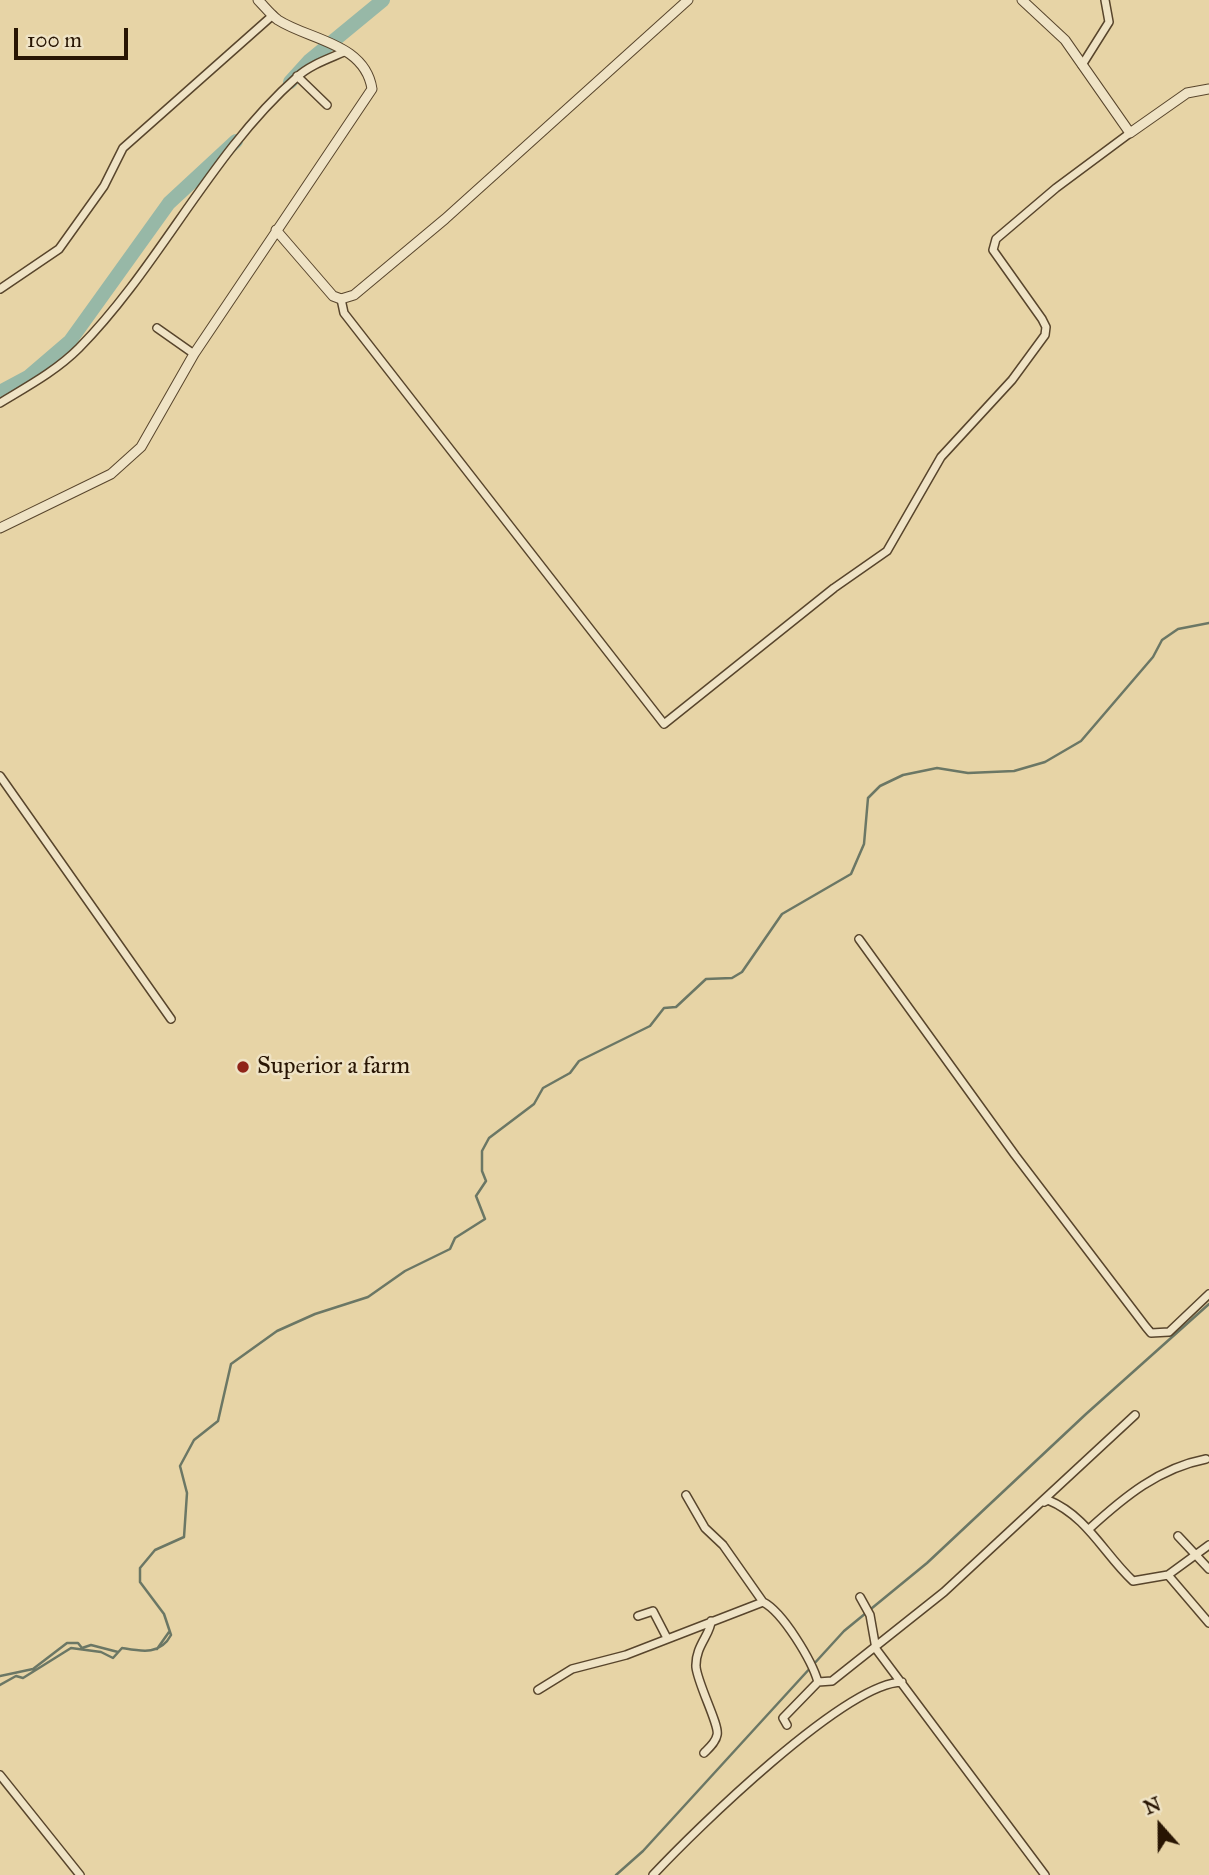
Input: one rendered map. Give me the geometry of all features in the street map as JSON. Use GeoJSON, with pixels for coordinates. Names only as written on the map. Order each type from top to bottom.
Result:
{"type":"FeatureCollection","features":[{"type":"Feature","properties":{"kind":"street"},"geometry":{"type":"LineString","coordinates":[[0,528],[111,474],[147,437],[194,355],[372,89],[370,74],[342,50],[322,37],[278,20],[258,0]]}},
{"type":"Feature","properties":{"kind":"street"},"geometry":{"type":"LineString","coordinates":[[341,299],[360,291],[426,236],[688,0]]}},
{"type":"Feature","properties":{"kind":"street"},"geometry":{"type":"LineString","coordinates":[[1022,0],[1049,22],[1130,133]]}},
{"type":"Feature","properties":{"kind":"street"},"geometry":{"type":"LineString","coordinates":[[1082,65],[1109,22],[1105,0]]}},
{"type":"Feature","properties":{"kind":"street"},"geometry":{"type":"LineString","coordinates":[[0,289],[59,249],[104,186],[123,148],[272,15]]}},
{"type":"Feature","properties":{"kind":"street"},"geometry":{"type":"LineString","coordinates":[[0,403],[54,370],[80,348],[259,116],[297,76],[342,50]]}},
{"type":"Feature","properties":{"kind":"street"},"geometry":{"type":"LineString","coordinates":[[297,76],[327,104]]}},
{"type":"Feature","properties":{"kind":"street"},"geometry":{"type":"LineString","coordinates":[[276,230],[330,293],[341,299],[344,313],[493,500],[664,724],[834,588],[871,564],[891,546],[941,457],[1012,380],[1045,335],[1046,327],[1042,319],[993,250],[996,239],[1056,188],[1130,133],[1187,93],[1200,88],[1209,89]]}},
{"type":"Feature","properties":{"kind":"street"},"geometry":{"type":"LineString","coordinates":[[157,328],[194,355]]}},
{"type":"Feature","properties":{"kind":"street"},"geometry":{"type":"LineString","coordinates":[[0,776],[171,1019]]}},
{"type":"Feature","properties":{"kind":"street"},"geometry":{"type":"LineString","coordinates":[[859,939],[1015,1155],[1151,1333],[1169,1332],[1209,1294]]}},
{"type":"Feature","properties":{"kind":"street"},"geometry":{"type":"LineString","coordinates":[[788,1725],[783,1718],[818,1682],[832,1681],[876,1649],[944,1592],[1135,1415]]}},
{"type":"Feature","properties":{"kind":"street"},"geometry":{"type":"LineString","coordinates":[[1089,1529],[1129,1494],[1158,1475],[1206,1459]]}},
{"type":"Feature","properties":{"kind":"street"},"geometry":{"type":"LineString","coordinates":[[686,1495],[705,1528],[723,1545],[763,1602],[779,1614],[814,1670],[818,1682]]}},
{"type":"Feature","properties":{"kind":"street"},"geometry":{"type":"LineString","coordinates":[[1041,1503],[1048,1500],[1057,1504],[1089,1529],[1133,1581],[1168,1575],[1209,1545]]}},
{"type":"Feature","properties":{"kind":"street"},"geometry":{"type":"LineString","coordinates":[[1178,1536],[1209,1569]]}},
{"type":"Feature","properties":{"kind":"street"},"geometry":{"type":"LineString","coordinates":[[1168,1575],[1209,1623]]}},
{"type":"Feature","properties":{"kind":"street"},"geometry":{"type":"LineString","coordinates":[[860,1597],[868,1612],[876,1649],[1045,1875]]}},
{"type":"Feature","properties":{"kind":"street"},"geometry":{"type":"LineString","coordinates":[[538,1690],[572,1669],[598,1664],[763,1602]]}},
{"type":"Feature","properties":{"kind":"street"},"geometry":{"type":"LineString","coordinates":[[638,1616],[653,1611],[667,1638]]}},
{"type":"Feature","properties":{"kind":"street"},"geometry":{"type":"LineString","coordinates":[[704,1753],[718,1735],[717,1725],[702,1695],[696,1667],[697,1651],[711,1627],[711,1621]]}},
{"type":"Feature","properties":{"kind":"street"},"geometry":{"type":"LineString","coordinates":[[653,1875],[692,1835],[819,1723],[881,1686],[902,1682]]}},
{"type":"Feature","properties":{"kind":"street"},"geometry":{"type":"LineString","coordinates":[[0,1775],[80,1875]]}},
{"type":"Feature","properties":{"kind":"waterway"},"geometry":{"type":"LineString","coordinates":[[290,82],[309,61],[383,0]]}},
{"type":"Feature","properties":{"kind":"waterway"},"geometry":{"type":"LineString","coordinates":[[0,392],[28,377],[70,341],[169,203],[236,141]]}},
{"type":"Feature","properties":{"kind":"waterway"},"geometry":{"type":"LineString","coordinates":[[0,1685],[16,1676],[23,1678],[71,1648],[101,1652],[113,1658],[122,1648],[149,1651],[166,1642],[171,1635],[164,1614],[140,1582],[140,1568],[155,1550],[184,1537],[187,1493],[180,1466],[194,1440],[218,1421],[231,1364],[277,1331],[315,1314],[368,1297],[405,1271],[450,1249],[455,1238],[485,1219],[476,1196],[486,1181],[482,1171],[482,1151],[489,1138],[534,1104],[543,1088],[570,1073],[579,1061],[650,1026],[664,1008],[676,1007],[706,979],[732,978],[742,972],[782,914],[851,874],[864,844],[868,798],[880,786],[903,775],[937,768],[968,773],[1014,771],[1045,762],[1081,741],[1153,657],[1162,640],[1178,629],[1209,623]]}},
{"type":"Feature","properties":{"kind":"waterway"},"geometry":{"type":"LineString","coordinates":[[616,1875],[643,1851],[844,1631],[927,1563],[1086,1414],[1209,1304]]}},
{"type":"Feature","properties":{"kind":"waterway"},"geometry":{"type":"LineString","coordinates":[[157,1649],[169,1632]]}},
{"type":"Feature","properties":{"kind":"waterway"},"geometry":{"type":"LineString","coordinates":[[0,1676],[33,1669],[67,1643],[78,1643],[82,1648],[91,1645],[118,1652]]}},
{"type":"Feature","properties":{"kind":"place","name":"Superior a farm"},"geometry":{"type":"Point","coordinates":[243,1067]}}]}
